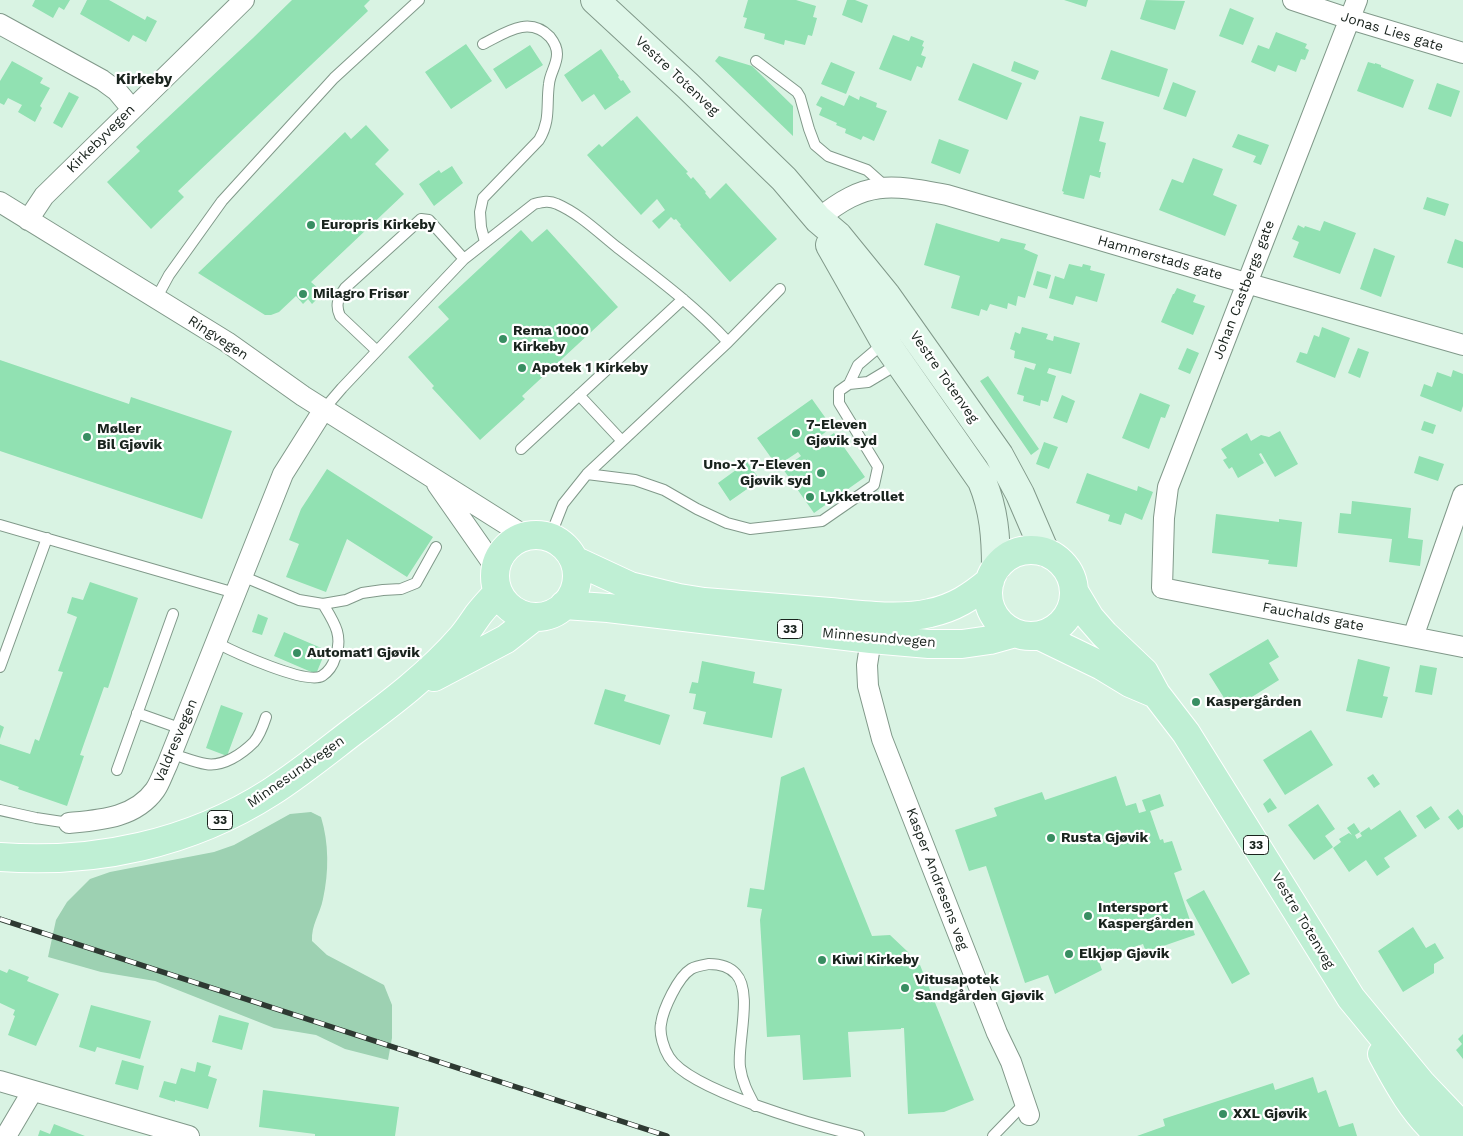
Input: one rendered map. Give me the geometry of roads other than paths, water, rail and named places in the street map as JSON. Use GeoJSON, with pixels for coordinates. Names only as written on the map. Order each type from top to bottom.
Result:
{"type":"FeatureCollection","features":[{"type":"Feature","properties":{"kind":"main road","name":"Vestre Totenveg"},"geometry":{"type":"LineString","coordinates":[[596,0],[777,172],[818,219],[844,272],[900,346],[999,455],[1020,494],[1045,552]]}},
{"type":"Feature","properties":{"kind":"main road","name":"Vestre Totenveg"},"geometry":{"type":"LineString","coordinates":[[900,346],[982,481],[989,498],[996,536],[993,574]]}},
{"type":"Feature","properties":{"kind":"main road","name":"Minnesundvegen"},"geometry":{"type":"LineString","coordinates":[[0,857],[60,859],[136,849],[206,827],[271,792],[406,691],[463,636],[479,614],[496,580],[498,557],[508,544],[537,536],[562,543],[574,560],[630,586],[679,598],[704,602],[879,616],[928,614],[943,610],[965,600],[993,574]]}},
{"type":"Feature","properties":{"kind":"main road","name":"33"},"geometry":{"type":"LineString","coordinates":[[1022,551],[1045,552],[1060,561],[1071,576],[1075,593],[1065,621],[1049,633],[1027,635],[1007,629],[994,616],[988,599],[993,574],[1008,557],[1022,551]]}},
{"type":"Feature","properties":{"kind":"main road"},"geometry":{"type":"LineString","coordinates":[[564,605],[576,584],[577,570],[574,560]]}},
{"type":"Feature","properties":{"kind":"main road"},"geometry":{"type":"LineString","coordinates":[[496,580],[510,608],[519,614],[534,617]]}},
{"type":"Feature","properties":{"kind":"main road","name":"Vestre Totenveg"},"geometry":{"type":"LineString","coordinates":[[1075,593],[1090,618],[1144,672],[1156,694],[1186,733],[1351,998],[1401,1091],[1429,1126],[1440,1136]]}},
{"type":"Feature","properties":{"kind":"main road","name":"Minnesundvegen"},"geometry":{"type":"LineString","coordinates":[[406,691],[506,639],[534,617],[550,614],[564,605],[608,608],[871,639],[930,644],[962,644],[1027,635]]}},
{"type":"Feature","properties":{"kind":"main road","name":"Vestre Totenveg"},"geometry":{"type":"LineString","coordinates":[[1027,635],[1102,666],[1130,683],[1156,694]]}},
{"type":"Feature","properties":{"kind":"main road","name":"Vestre Totenveg"},"geometry":{"type":"LineString","coordinates":[[1351,998],[1421,1083],[1463,1127]]}},
{"type":"Feature","properties":{"kind":"street","name":"Kirkebyvegen"},"geometry":{"type":"LineString","coordinates":[[28,220],[44,196],[244,0]]}},
{"type":"Feature","properties":{"kind":"street","name":"Jonas Lies gate"},"geometry":{"type":"LineString","coordinates":[[1293,0],[1463,53]]}},
{"type":"Feature","properties":{"kind":"street","name":"Johan Castbergs gate"},"geometry":{"type":"LineString","coordinates":[[1162,588],[1164,518],[1168,487],[1357,0]]}},
{"type":"Feature","properties":{"kind":"street"},"geometry":{"type":"LineString","coordinates":[[0,24],[102,80],[117,91],[132,109]]}},
{"type":"Feature","properties":{"kind":"street","name":"Hammerstads gate"},"geometry":{"type":"LineString","coordinates":[[818,219],[835,205],[852,196],[885,186],[906,187],[947,195],[1463,345]]}},
{"type":"Feature","properties":{"kind":"street","name":"Ringvegen"},"geometry":{"type":"LineString","coordinates":[[0,203],[226,342],[304,396],[433,479],[537,536]]}},
{"type":"Feature","properties":{"kind":"street","name":"Valdresvegen"},"geometry":{"type":"LineString","coordinates":[[69,823],[106,820],[125,814],[141,804],[155,790],[172,754],[217,644],[283,474],[324,409]]}},
{"type":"Feature","properties":{"kind":"street","name":"Ringvegen"},"geometry":{"type":"LineString","coordinates":[[433,479],[496,580]]}},
{"type":"Feature","properties":{"kind":"street"},"geometry":{"type":"LineString","coordinates":[[1413,637],[1463,495]]}},
{"type":"Feature","properties":{"kind":"street","name":"Fauchalds gate"},"geometry":{"type":"LineString","coordinates":[[1162,588],[1463,647]]}},
{"type":"Feature","properties":{"kind":"street","name":"Kasper Andresens veg"},"geometry":{"type":"LineString","coordinates":[[871,639],[867,666],[868,686],[882,739],[994,1024],[1011,1062],[1027,1109]]}},
{"type":"Feature","properties":{"kind":"street"},"geometry":{"type":"LineString","coordinates":[[0,1081],[32,1092],[189,1136]]}},
{"type":"Feature","properties":{"kind":"street"},"geometry":{"type":"LineString","coordinates":[[6,1136],[32,1092]]}},
{"type":"Feature","properties":{"kind":"lane"},"geometry":{"type":"LineString","coordinates":[[156,299],[169,275],[222,201],[334,78],[419,0]]}},
{"type":"Feature","properties":{"kind":"lane"},"geometry":{"type":"LineString","coordinates":[[484,44],[516,27],[530,26],[546,33],[554,42],[558,52],[556,64],[549,80],[547,97],[548,116],[545,129],[539,140],[484,198],[480,220],[485,242]]}},
{"type":"Feature","properties":{"kind":"lane"},"geometry":{"type":"LineString","coordinates":[[756,61],[797,92],[815,145],[828,156],[867,170],[885,186]]}},
{"type":"Feature","properties":{"kind":"lane"},"geometry":{"type":"LineString","coordinates":[[324,409],[464,260],[534,204],[543,201],[555,202],[575,214],[683,299],[708,320],[728,342]]}},
{"type":"Feature","properties":{"kind":"lane"},"geometry":{"type":"LineString","coordinates":[[377,351],[340,316],[337,310],[337,300],[345,288],[421,219],[429,220],[464,260]]}},
{"type":"Feature","properties":{"kind":"lane"},"geometry":{"type":"LineString","coordinates":[[537,536],[587,474],[728,342],[780,289]]}},
{"type":"Feature","properties":{"kind":"lane"},"geometry":{"type":"LineString","coordinates":[[521,449],[683,299]]}},
{"type":"Feature","properties":{"kind":"lane"},"geometry":{"type":"LineString","coordinates":[[587,474],[634,480],[664,490],[697,509],[727,523],[750,529],[822,521],[874,485],[878,468],[839,403],[839,392],[849,384],[858,365],[900,346]]}},
{"type":"Feature","properties":{"kind":"lane"},"geometry":{"type":"LineString","coordinates":[[849,384],[868,382],[900,346]]}},
{"type":"Feature","properties":{"kind":"lane"},"geometry":{"type":"LineString","coordinates":[[579,395],[622,441]]}},
{"type":"Feature","properties":{"kind":"lane"},"geometry":{"type":"LineString","coordinates":[[0,525],[299,600],[323,604],[346,600],[362,593],[401,589],[416,583],[436,548]]}},
{"type":"Feature","properties":{"kind":"lane"},"geometry":{"type":"LineString","coordinates":[[0,666],[47,538]]}},
{"type":"Feature","properties":{"kind":"lane"},"geometry":{"type":"LineString","coordinates":[[217,644],[235,653],[288,672],[309,678],[321,677],[332,667],[339,643],[338,629],[323,604]]}},
{"type":"Feature","properties":{"kind":"lane"},"geometry":{"type":"LineString","coordinates":[[117,770],[173,614]]}},
{"type":"Feature","properties":{"kind":"lane"},"geometry":{"type":"LineString","coordinates":[[137,713],[182,729]]}},
{"type":"Feature","properties":{"kind":"lane"},"geometry":{"type":"LineString","coordinates":[[172,754],[206,764],[228,761],[254,741],[262,730],[266,717]]}},
{"type":"Feature","properties":{"kind":"lane","name":"Valdresvegen"},"geometry":{"type":"LineString","coordinates":[[0,810],[69,823]]}},
{"type":"Feature","properties":{"kind":"lane"},"geometry":{"type":"LineString","coordinates":[[755,1106],[744,1086],[740,1066],[743,990],[738,976],[727,967],[716,964],[701,965],[690,969],[680,980],[667,1004],[660,1025],[662,1040],[669,1057],[678,1068],[692,1078],[755,1106],[859,1136]]}},
{"type":"Feature","properties":{"kind":"lane"},"geometry":{"type":"LineString","coordinates":[[993,1136],[1027,1109]]}},
{"type":"Feature","properties":{"kind":"railway"},"geometry":{"type":"LineString","coordinates":[[0,919],[667,1136]]}},
{"type":"Feature","properties":{"kind":"place","name":"Europris Kirkeby"},"geometry":{"type":"Point","coordinates":[311,225]}},
{"type":"Feature","properties":{"kind":"place","name":"Milagro Frisør"},"geometry":{"type":"Point","coordinates":[303,294]}},
{"type":"Feature","properties":{"kind":"place","name":"Rema 1000 Kirkeby"},"geometry":{"type":"Point","coordinates":[503,339]}},
{"type":"Feature","properties":{"kind":"place","name":"Apotek 1 Kirkeby"},"geometry":{"type":"Point","coordinates":[522,368]}},
{"type":"Feature","properties":{"kind":"place","name":"7-Eleven Gjøvik syd"},"geometry":{"type":"Point","coordinates":[796,433]}},
{"type":"Feature","properties":{"kind":"place","name":"Møller Bil Gjøvik"},"geometry":{"type":"Point","coordinates":[87,437]}},
{"type":"Feature","properties":{"kind":"place","name":"Uno-X 7-Eleven Gjøvik syd"},"geometry":{"type":"Point","coordinates":[821,473]}},
{"type":"Feature","properties":{"kind":"place","name":"Lykketrollet"},"geometry":{"type":"Point","coordinates":[810,497]}},
{"type":"Feature","properties":{"kind":"place","name":"Automat1 Gjøvik"},"geometry":{"type":"Point","coordinates":[297,653]}},
{"type":"Feature","properties":{"kind":"place","name":"Kaspergården"},"geometry":{"type":"Point","coordinates":[1196,702]}},
{"type":"Feature","properties":{"kind":"place","name":"Rusta Gjøvik"},"geometry":{"type":"Point","coordinates":[1051,838]}},
{"type":"Feature","properties":{"kind":"place","name":"Intersport Kaspergården"},"geometry":{"type":"Point","coordinates":[1088,916]}},
{"type":"Feature","properties":{"kind":"place","name":"Elkjøp Gjøvik"},"geometry":{"type":"Point","coordinates":[1069,954]}},
{"type":"Feature","properties":{"kind":"place","name":"Kiwi Kirkeby"},"geometry":{"type":"Point","coordinates":[822,960]}},
{"type":"Feature","properties":{"kind":"place","name":"Vitusapotek Sandgården Gjøvik"},"geometry":{"type":"Point","coordinates":[905,988]}},
{"type":"Feature","properties":{"kind":"place","name":"XXL Gjøvik"},"geometry":{"type":"Point","coordinates":[1223,1114]}},
{"type":"Feature","properties":{"kind":"district","name":"Kirkeby"},"geometry":{"type":"Point","coordinates":[144,80]}}]}
